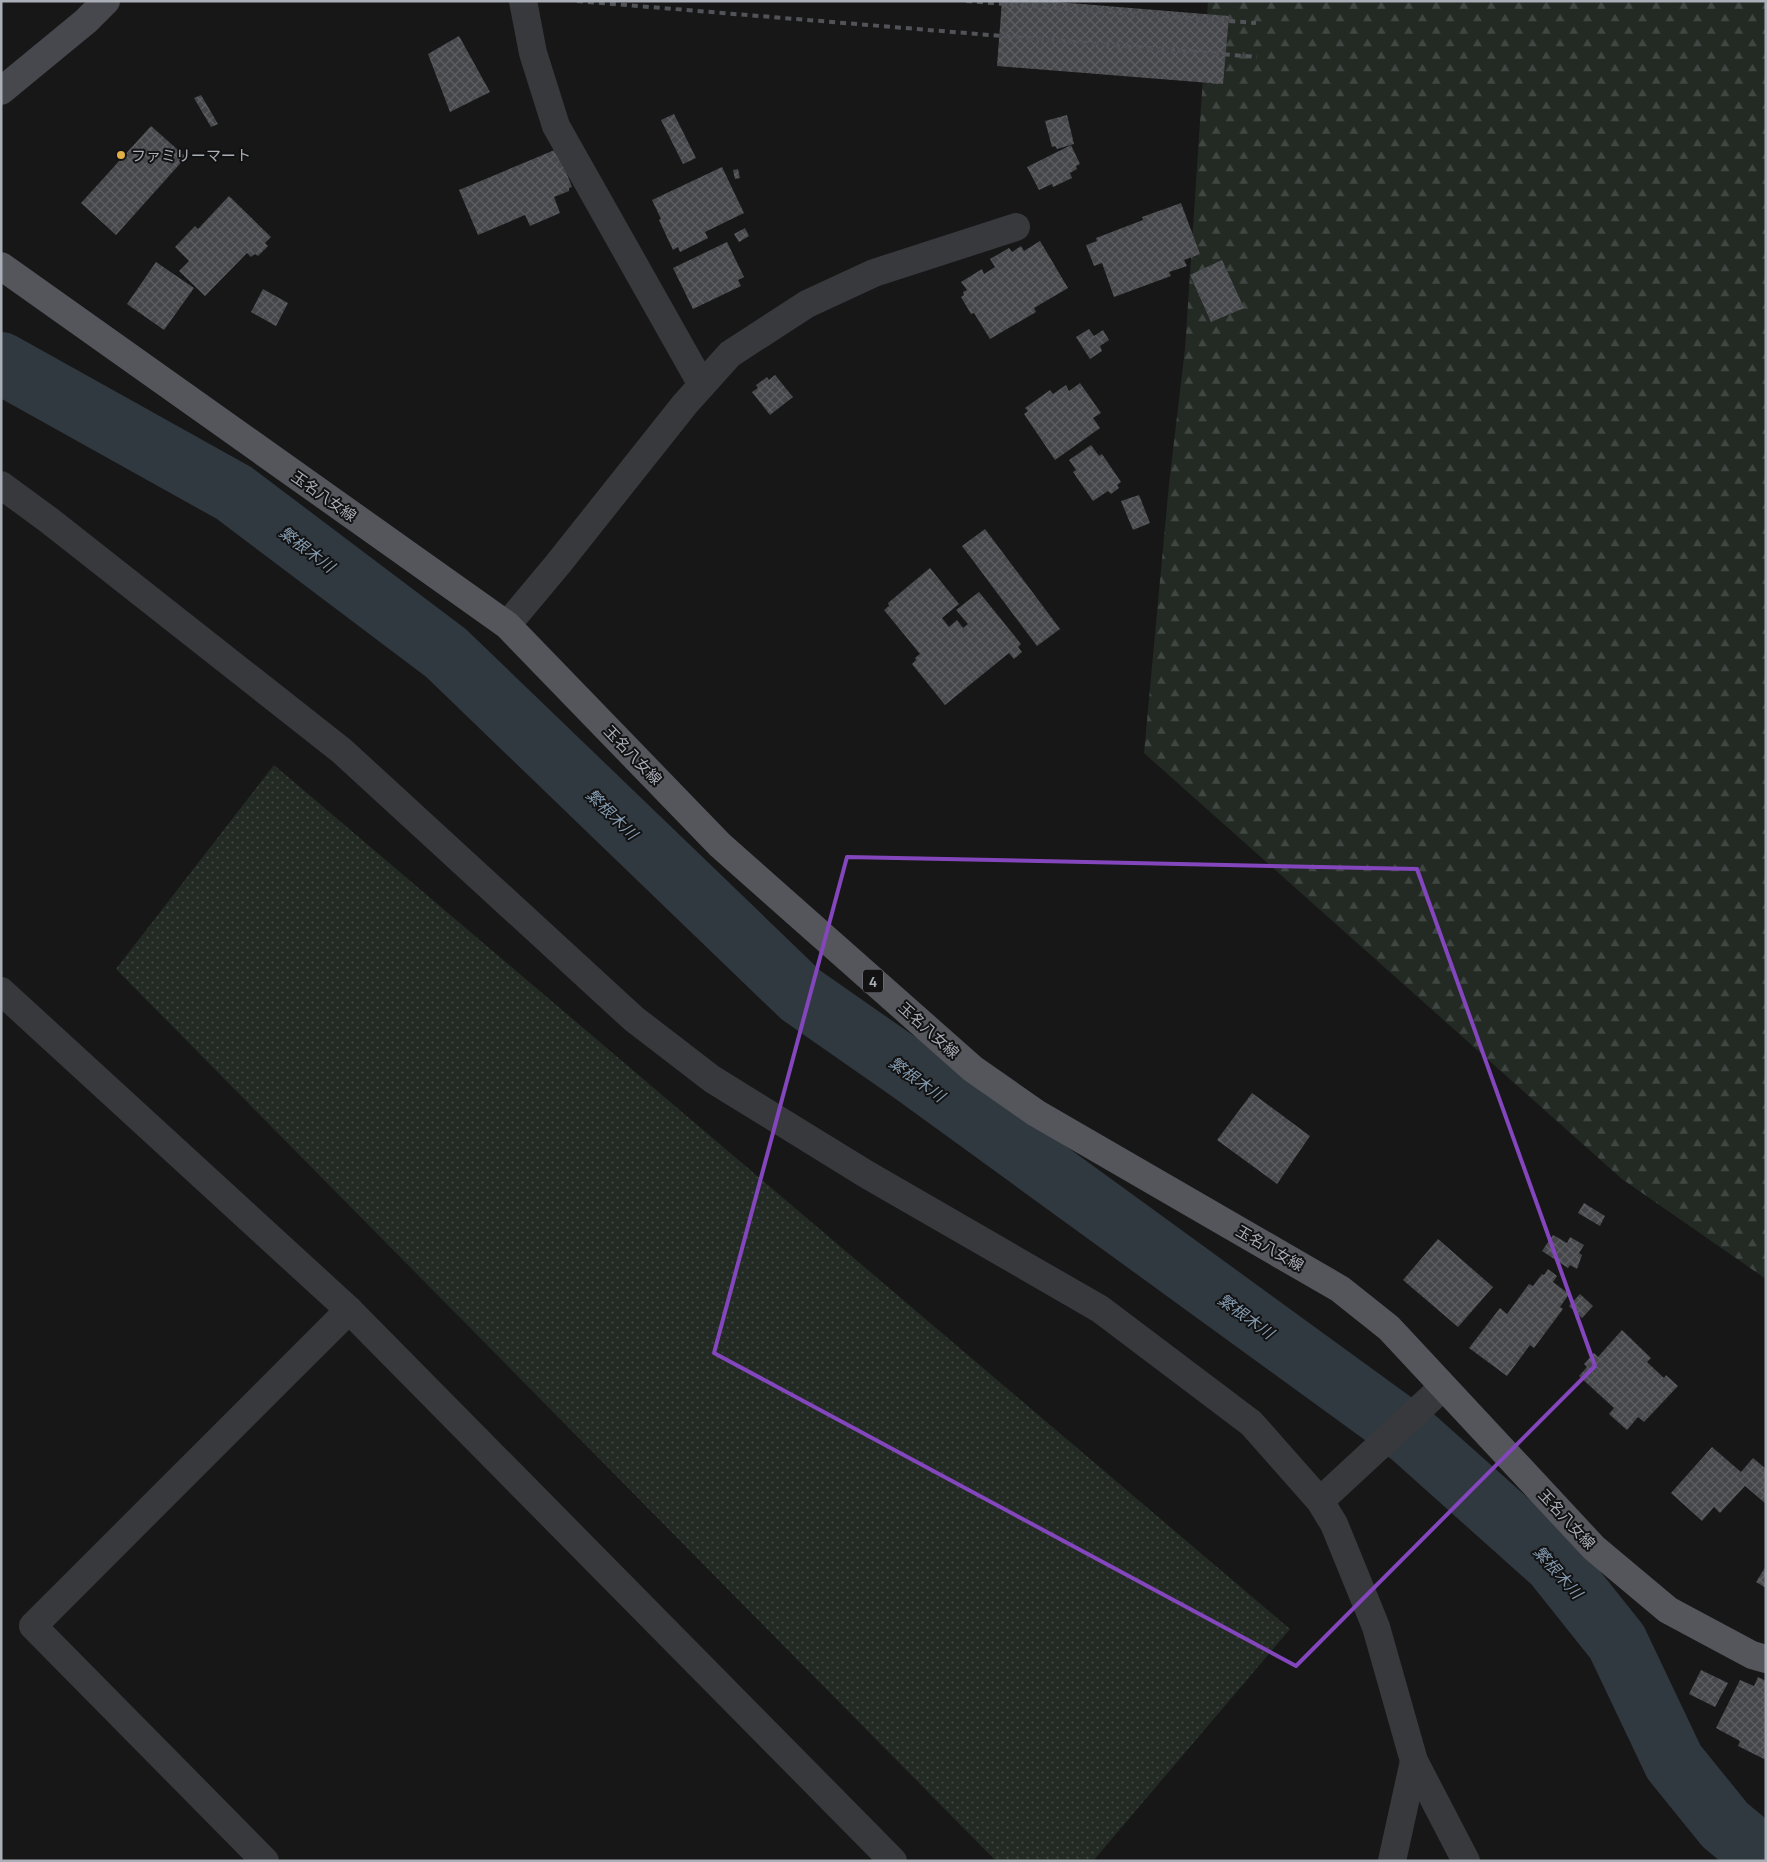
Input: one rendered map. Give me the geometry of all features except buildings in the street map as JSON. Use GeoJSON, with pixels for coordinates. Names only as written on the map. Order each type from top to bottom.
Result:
{"type":"FeatureCollection","features":[{"type":"Feature","properties":{"kind":"main road","name":"玉名八女線"},"geometry":{"type":"LineString","coordinates":[[1,266],[507,625],[720,845],[973,1069],[1036,1113],[1340,1289],[1389,1328],[1438,1392],[1594,1548],[1668,1610],[1752,1655],[1766,1659]]}},
{"type":"Feature","properties":{"kind":"street"},"geometry":{"type":"LineString","coordinates":[[1,91],[86,22],[106,1]]}},
{"type":"Feature","properties":{"kind":"street"},"geometry":{"type":"LineString","coordinates":[[523,1],[533,52],[556,126],[702,385]]}},
{"type":"Feature","properties":{"kind":"street"},"geometry":{"type":"LineString","coordinates":[[507,625],[685,404],[730,354],[806,304],[874,274],[1016,227]]}},
{"type":"Feature","properties":{"kind":"street"},"geometry":{"type":"LineString","coordinates":[[1,485],[50,520],[342,751],[634,1019],[712,1079],[866,1174],[1100,1309],[1251,1423],[1327,1494],[1334,1524],[1376,1627],[1414,1761],[1466,1861]]}},
{"type":"Feature","properties":{"kind":"street"},"geometry":{"type":"LineString","coordinates":[[1,991],[348,1310],[893,1861]]}},
{"type":"Feature","properties":{"kind":"street"},"geometry":{"type":"LineString","coordinates":[[265,1861],[33,1626],[348,1310]]}},
{"type":"Feature","properties":{"kind":"street"},"geometry":{"type":"LineString","coordinates":[[1327,1494],[1438,1392]]}},
{"type":"Feature","properties":{"kind":"street"},"geometry":{"type":"LineString","coordinates":[[1392,1861],[1414,1761]]}},
{"type":"Feature","properties":{"kind":"highlighted area"},"geometry":{"type":"Polygon","coordinates":[[[847,857],[1417,869],[1595,1366],[1296,1666],[714,1353],[847,857]]]}},
{"type":"Feature","properties":{"kind":"green space"},"geometry":{"type":"Polygon","coordinates":[[[1208,1],[1766,1],[1766,1279],[1622,1179],[1144,753],[1169,484],[1185,349],[1208,1]]]}},
{"type":"Feature","properties":{"kind":"green space"},"geometry":{"type":"Polygon","coordinates":[[[274,765],[1290,1629],[1093,1861],[996,1861],[116,969],[274,765]]]}},
{"type":"Feature","properties":{"kind":"waterway","name":"繁根木川"},"geometry":{"type":"LineString","coordinates":[[1,363],[234,493],[446,653],[801,995],[910,1071],[1412,1436],[1554,1563],[1617,1642],[1674,1762],[1725,1825],[1766,1859]]}},
{"type":"Feature","properties":{"kind":"railway"},"geometry":{"type":"LineString","coordinates":[[577,1],[1257,57]]}},
{"type":"Feature","properties":{"kind":"railway"},"geometry":{"type":"LineString","coordinates":[[966,1],[1256,23]]}},
{"type":"Feature","properties":{"kind":"place","name":"ファミリーマート"},"geometry":{"type":"Point","coordinates":[121,155]}}]}
